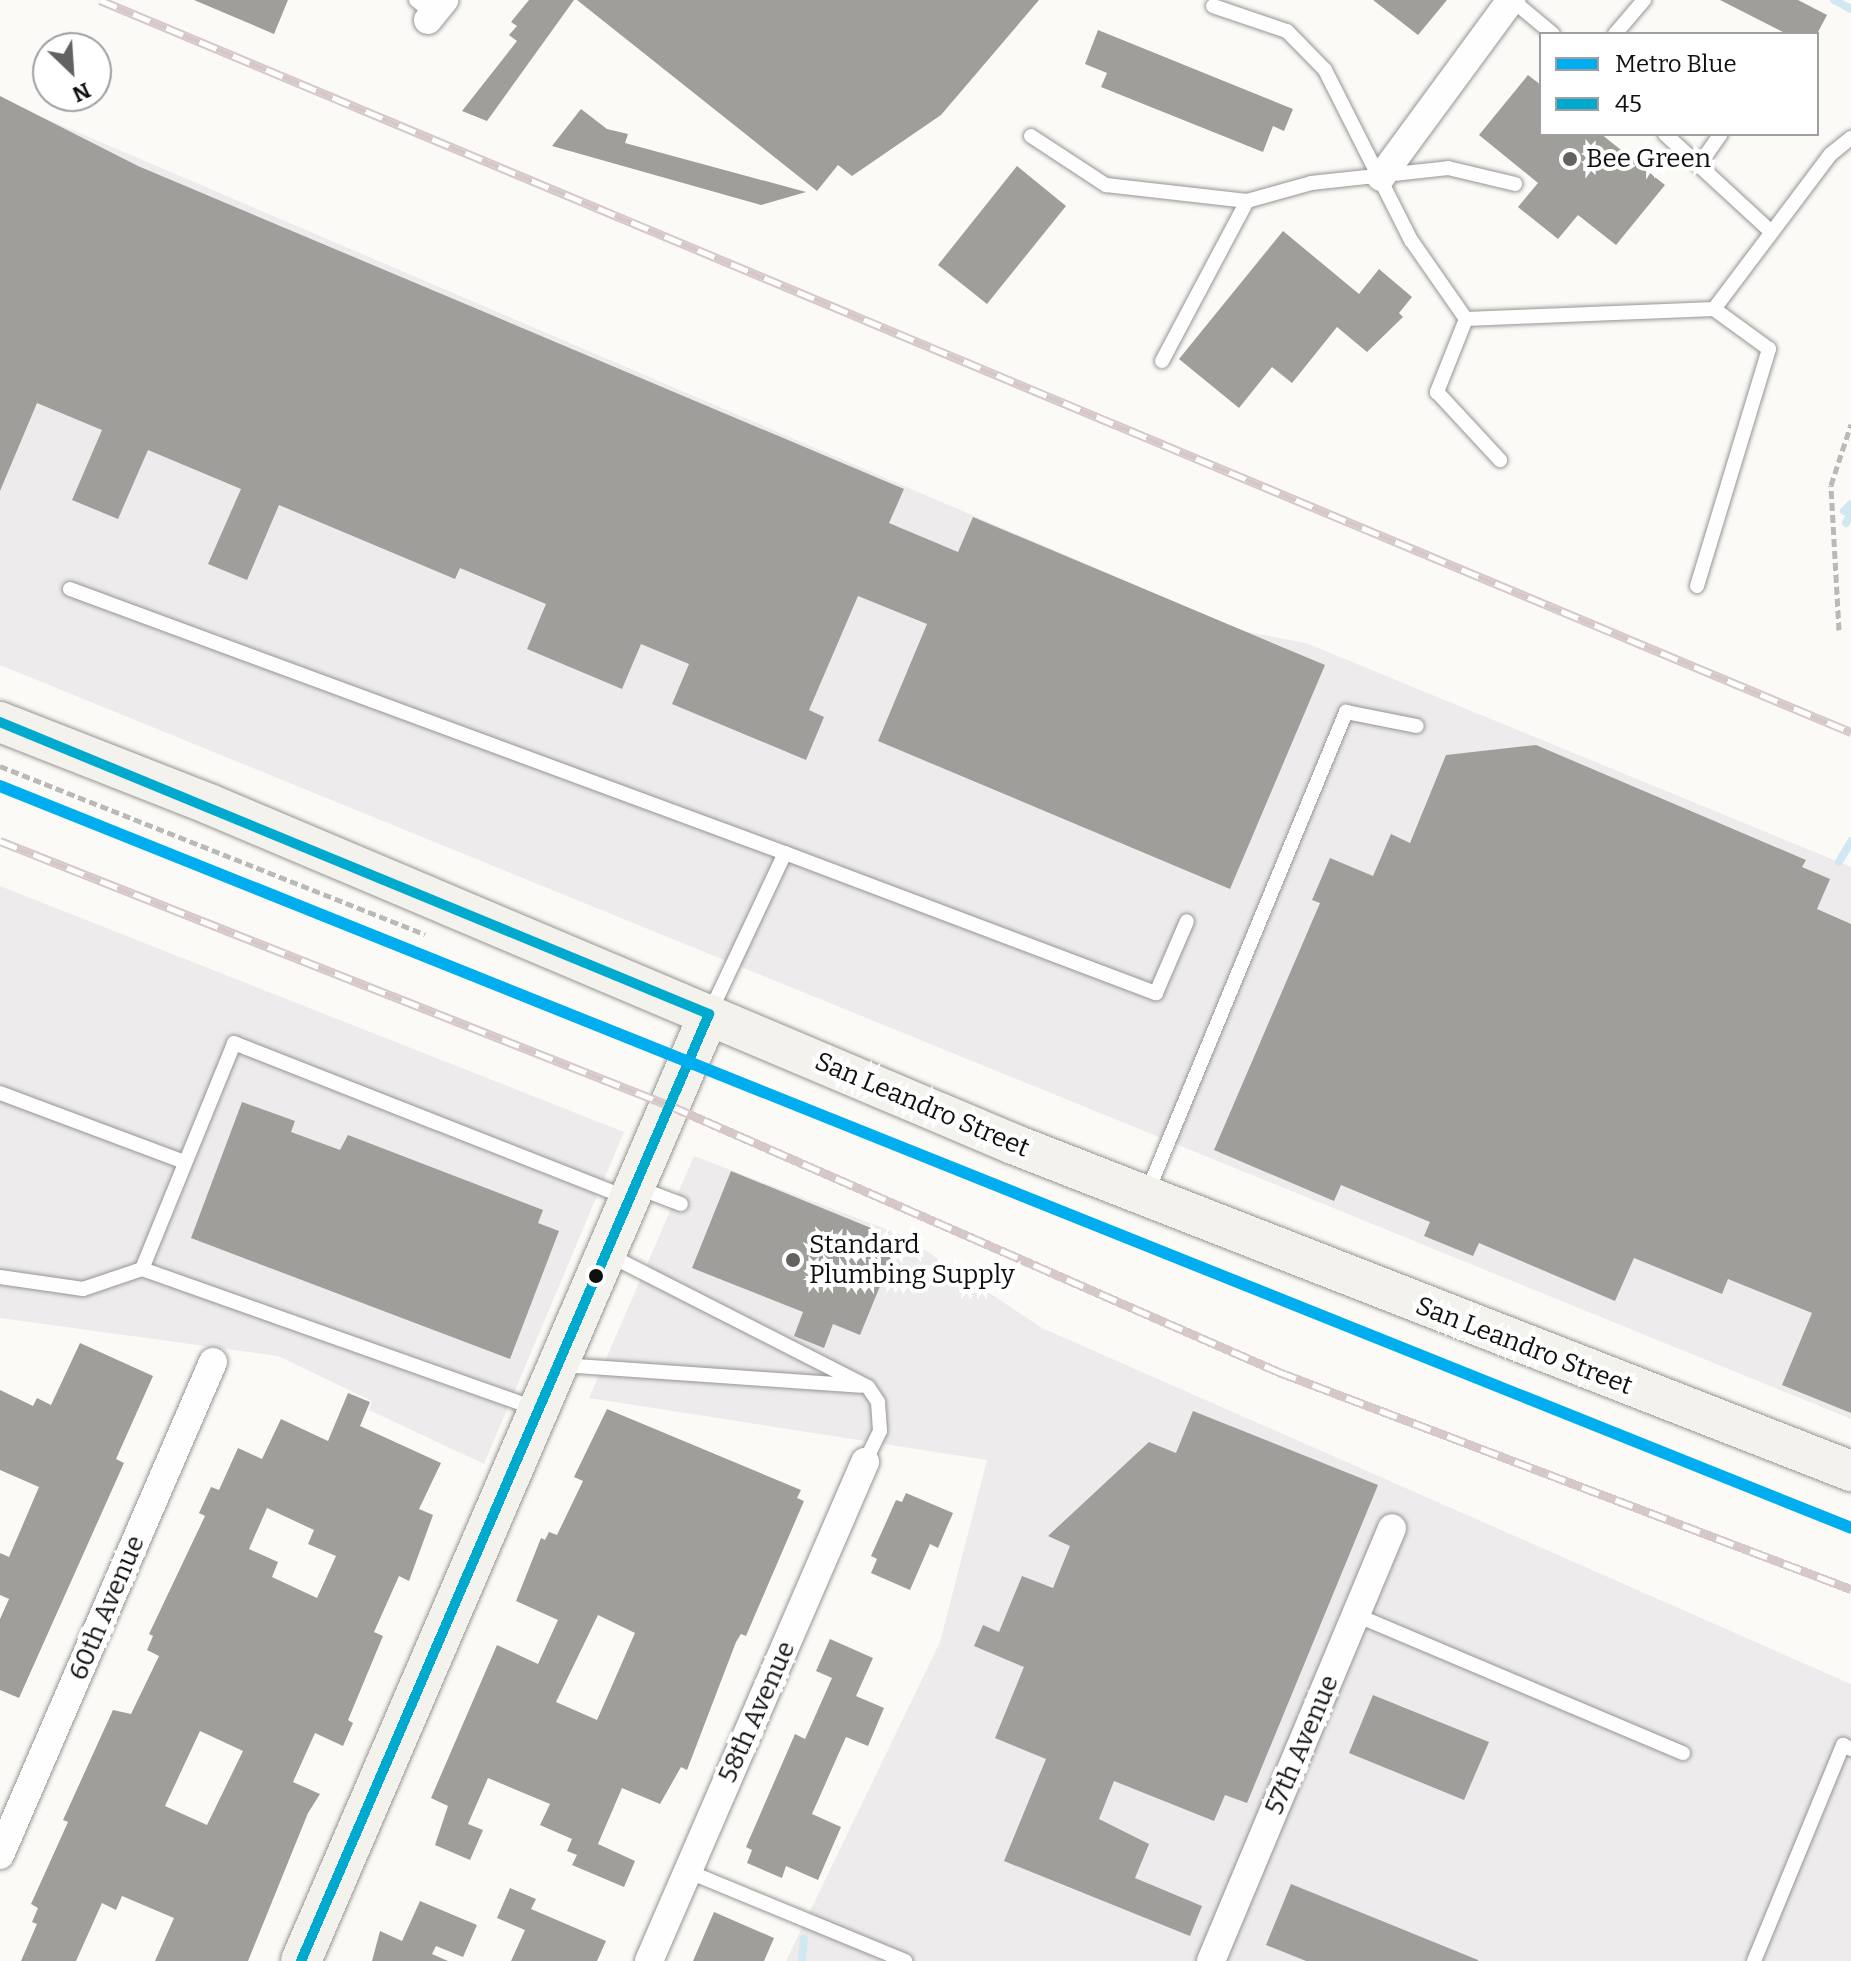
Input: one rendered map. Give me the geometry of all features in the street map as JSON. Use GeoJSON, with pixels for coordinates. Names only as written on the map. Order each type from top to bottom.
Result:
{"type":"FeatureCollection","features":[{"type":"Feature","properties":{"kind":"main road","name":"San Leandro Street"},"geometry":{"type":"LineString","coordinates":[[0,722],[1146,1197],[1851,1471]]}},
{"type":"Feature","properties":{"kind":"main road"},"geometry":{"type":"LineString","coordinates":[[301,1961],[709,1014]]}},
{"type":"Feature","properties":{"kind":"street"},"geometry":{"type":"LineString","coordinates":[[1381,177],[1511,0]]}},
{"type":"Feature","properties":{"kind":"street","name":"60th Avenue"},"geometry":{"type":"LineString","coordinates":[[0,1855],[213,1362]]}},
{"type":"Feature","properties":{"kind":"street","name":"58th Avenue"},"geometry":{"type":"LineString","coordinates":[[649,1961],[865,1462]]}},
{"type":"Feature","properties":{"kind":"street","name":"57th Avenue"},"geometry":{"type":"LineString","coordinates":[[1211,1961],[1392,1528]]}},
{"type":"Feature","properties":{"kind":"lane"},"geometry":{"type":"LineString","coordinates":[[1511,0],[1551,32]]}},
{"type":"Feature","properties":{"kind":"lane"},"geometry":{"type":"LineString","coordinates":[[1617,32],[1644,0]]}},
{"type":"Feature","properties":{"kind":"lane"},"geometry":{"type":"LineString","coordinates":[[1213,6],[1287,31],[1325,70],[1411,240],[1466,319]]}},
{"type":"Feature","properties":{"kind":"lane"},"geometry":{"type":"LineString","coordinates":[[1031,136],[1106,185],[1247,201],[1311,183],[1448,168],[1515,184]]}},
{"type":"Feature","properties":{"kind":"lane"},"geometry":{"type":"LineString","coordinates":[[1667,136],[1770,231]]}},
{"type":"Feature","properties":{"kind":"lane"},"geometry":{"type":"LineString","coordinates":[[1699,165],[1720,136]]}},
{"type":"Feature","properties":{"kind":"lane"},"geometry":{"type":"LineString","coordinates":[[1714,309],[1831,154],[1851,138]]}},
{"type":"Feature","properties":{"kind":"lane"},"geometry":{"type":"LineString","coordinates":[[1162,361],[1247,201]]}},
{"type":"Feature","properties":{"kind":"lane"},"geometry":{"type":"LineString","coordinates":[[1466,319],[1714,309],[1769,349],[1697,586]]}},
{"type":"Feature","properties":{"kind":"lane"},"geometry":{"type":"LineString","coordinates":[[1466,319],[1437,392],[1500,460]]}},
{"type":"Feature","properties":{"kind":"lane"},"geometry":{"type":"LineString","coordinates":[[70,589],[1156,993],[1187,921]]}},
{"type":"Feature","properties":{"kind":"lane"},"geometry":{"type":"LineString","coordinates":[[1146,1197],[1346,712],[1417,726]]}},
{"type":"Feature","properties":{"kind":"lane"},"geometry":{"type":"LineString","coordinates":[[709,1014],[785,853]]}},
{"type":"Feature","properties":{"kind":"lane"},"geometry":{"type":"LineString","coordinates":[[142,1269],[234,1043],[633,1193],[681,1204]]}},
{"type":"Feature","properties":{"kind":"lane"},"geometry":{"type":"LineString","coordinates":[[0,1093],[185,1162]]}},
{"type":"Feature","properties":{"kind":"lane"},"geometry":{"type":"LineString","coordinates":[[607,1254],[868,1387],[878,1402],[880,1431],[865,1462]]}},
{"type":"Feature","properties":{"kind":"lane"},"geometry":{"type":"LineString","coordinates":[[0,1277],[83,1289],[142,1269],[539,1409]]}},
{"type":"Feature","properties":{"kind":"lane"},"geometry":{"type":"LineString","coordinates":[[559,1365],[868,1387]]}},
{"type":"Feature","properties":{"kind":"lane"},"geometry":{"type":"LineString","coordinates":[[1356,1615],[1683,1753]]}},
{"type":"Feature","properties":{"kind":"lane"},"geometry":{"type":"LineString","coordinates":[[1754,1961],[1843,1745],[1851,1749]]}},
{"type":"Feature","properties":{"kind":"lane"},"geometry":{"type":"LineString","coordinates":[[687,1871],[905,1961]]}},
{"type":"Feature","properties":{"kind":"path"},"geometry":{"type":"LineString","coordinates":[[1839,630],[1831,485],[1851,424]]}},
{"type":"Feature","properties":{"kind":"path"},"geometry":{"type":"LineString","coordinates":[[0,766],[430,937]]}},
{"type":"Feature","properties":{"kind":"shaded area"},"geometry":{"type":"Polygon","coordinates":[[[0,99],[1243,631],[1306,643],[1851,867],[1851,1419],[0,665],[0,99]]]}},
{"type":"Feature","properties":{"kind":"shaded area"},"geometry":{"type":"Polygon","coordinates":[[[0,886],[624,1132],[484,1464],[369,1410],[372,1401],[278,1356],[0,1318],[0,886]]]}},
{"type":"Feature","properties":{"kind":"shaded area"},"geometry":{"type":"Polygon","coordinates":[[[694,1156],[904,1236],[1042,1328],[1851,1684],[1851,1961],[786,1961],[940,1642],[987,1460],[589,1398],[694,1156]]]}},
{"type":"Feature","properties":{"kind":"building"},"geometry":{"type":"Polygon","coordinates":[[[194,0],[288,0],[274,34],[194,0]]]}},
{"type":"Feature","properties":{"kind":"building"},"geometry":{"type":"Polygon","coordinates":[[[529,0],[574,0],[487,121],[462,111],[517,41],[509,35],[517,26],[511,22],[529,0]]]}},
{"type":"Feature","properties":{"kind":"building"},"geometry":{"type":"Polygon","coordinates":[[[577,0],[1039,0],[941,115],[852,176],[838,165],[817,191],[577,0]]]}},
{"type":"Feature","properties":{"kind":"building"},"geometry":{"type":"Polygon","coordinates":[[[1373,0],[1447,0],[1418,35],[1373,0]]]}},
{"type":"Feature","properties":{"kind":"building"},"geometry":{"type":"Polygon","coordinates":[[[1720,0],[1798,0],[1827,15],[1818,32],[1783,32],[1720,0]]]}},
{"type":"Feature","properties":{"kind":"building"},"geometry":{"type":"Polygon","coordinates":[[[1098,30],[1293,109],[1284,131],[1273,126],[1263,152],[1101,87],[1107,73],[1085,64],[1098,30]]]}},
{"type":"Feature","properties":{"kind":"building","name":"Bee Green"},"geometry":{"type":"Polygon","coordinates":[[[1528,75],[1539,83],[1539,136],[1604,136],[1665,185],[1616,245],[1578,215],[1558,239],[1518,207],[1538,183],[1479,135],[1528,75]]]}},
{"type":"Feature","properties":{"kind":"building"},"geometry":{"type":"Polygon","coordinates":[[[0,96],[138,166],[904,489],[889,523],[958,552],[973,517],[1325,665],[1230,889],[878,741],[927,624],[858,596],[809,710],[824,717],[806,760],[672,704],[689,664],[641,644],[622,689],[527,649],[546,604],[460,568],[455,579],[279,505],[247,580],[208,564],[241,489],[148,450],[118,519],[72,500],[102,430],[37,403],[0,491],[0,96]]]}},
{"type":"Feature","properties":{"kind":"building"},"geometry":{"type":"Polygon","coordinates":[[[581,109],[607,129],[628,134],[625,143],[806,192],[761,205],[552,146],[581,109]]]}},
{"type":"Feature","properties":{"kind":"building"},"geometry":{"type":"Polygon","coordinates":[[[1017,166],[1066,206],[987,304],[938,265],[1017,166]]]}},
{"type":"Feature","properties":{"kind":"building"},"geometry":{"type":"Polygon","coordinates":[[[1283,231],[1359,294],[1379,269],[1412,297],[1399,313],[1403,317],[1367,352],[1337,327],[1292,383],[1272,367],[1239,408],[1179,359],[1283,231]]]}},
{"type":"Feature","properties":{"kind":"building"},"geometry":{"type":"Polygon","coordinates":[[[1536,745],[1806,860],[1802,867],[1830,879],[1817,909],[1851,924],[1851,1413],[1782,1385],[1812,1313],[1728,1279],[1722,1294],[1634,1258],[1615,1301],[1479,1243],[1473,1256],[1424,1236],[1430,1222],[1341,1185],[1334,1201],[1214,1150],[1320,903],[1312,900],[1330,858],[1373,876],[1391,834],[1410,843],[1446,755],[1536,745]]]}},
{"type":"Feature","properties":{"kind":"building"},"geometry":{"type":"Polygon","coordinates":[[[242,1102],[295,1121],[291,1132],[340,1150],[348,1135],[543,1210],[538,1223],[559,1231],[510,1359],[191,1238],[242,1102]]]}},
{"type":"Feature","properties":{"kind":"building","name":"Standard Plumbing Supply"},"geometry":{"type":"Polygon","coordinates":[[[731,1171],[871,1228],[866,1241],[894,1252],[860,1335],[833,1324],[824,1348],[794,1336],[803,1312],[692,1268],[731,1171]]]}},
{"type":"Feature","properties":{"kind":"building"},"geometry":{"type":"Polygon","coordinates":[[[80,1343],[153,1376],[116,1459],[124,1463],[19,1698],[0,1690],[0,1619],[9,1599],[0,1595],[0,1553],[9,1557],[39,1487],[0,1470],[0,1390],[33,1406],[37,1398],[51,1405],[80,1343]]]}},
{"type":"Feature","properties":{"kind":"building"},"geometry":{"type":"Polygon","coordinates":[[[348,1393],[370,1402],[360,1426],[441,1463],[419,1509],[433,1515],[409,1581],[399,1576],[374,1632],[383,1636],[348,1720],[353,1723],[343,1746],[315,1733],[293,1782],[320,1794],[308,1813],[248,1961],[155,1961],[174,1918],[122,1896],[116,1910],[102,1903],[76,1961],[21,1961],[37,1924],[32,1922],[38,1908],[31,1904],[68,1822],[63,1820],[113,1710],[131,1714],[159,1656],[147,1650],[153,1636],[149,1634],[205,1516],[199,1513],[211,1487],[219,1490],[238,1448],[262,1459],[281,1419],[328,1441],[348,1393]],[[267,1508],[249,1549],[278,1562],[272,1577],[317,1598],[336,1556],[308,1544],[314,1530],[267,1508]],[[200,1731],[165,1806],[207,1825],[243,1751],[200,1731]]]}},
{"type":"Feature","properties":{"kind":"building"},"geometry":{"type":"Polygon","coordinates":[[[607,1409],[801,1490],[797,1498],[804,1501],[746,1636],[741,1634],[736,1642],[687,1770],[681,1767],[660,1804],[622,1788],[598,1844],[635,1861],[624,1887],[572,1865],[577,1855],[567,1851],[572,1839],[540,1825],[550,1804],[488,1778],[468,1824],[483,1830],[470,1860],[435,1845],[448,1806],[431,1798],[497,1645],[538,1664],[558,1620],[516,1601],[541,1538],[545,1540],[549,1532],[557,1535],[583,1481],[574,1477],[607,1409]],[[598,1615],[556,1702],[597,1720],[635,1633],[598,1615]]]}},
{"type":"Feature","properties":{"kind":"building"},"geometry":{"type":"Polygon","coordinates":[[[1193,1411],[1378,1485],[1247,1803],[1225,1795],[1214,1821],[1114,1781],[1099,1819],[1149,1844],[1135,1878],[1202,1906],[1190,1936],[1004,1861],[1046,1759],[995,1738],[1024,1667],[974,1646],[983,1625],[999,1632],[1022,1576],[1053,1588],[1070,1546],[1048,1536],[1149,1442],[1176,1453],[1193,1411]]]}},
{"type":"Feature","properties":{"kind":"building"},"geometry":{"type":"Polygon","coordinates":[[[906,1493],[953,1513],[938,1548],[930,1544],[910,1590],[871,1573],[877,1559],[871,1556],[896,1500],[902,1502],[906,1493]]]}},
{"type":"Feature","properties":{"kind":"building"},"geometry":{"type":"Polygon","coordinates":[[[830,1639],[873,1658],[856,1696],[884,1708],[868,1746],[846,1737],[812,1814],[841,1827],[818,1880],[786,1866],[782,1878],[747,1863],[752,1850],[746,1847],[795,1734],[805,1739],[832,1678],[816,1671],[830,1639]]]}},
{"type":"Feature","properties":{"kind":"building"},"geometry":{"type":"Polygon","coordinates":[[[1373,1695],[1489,1742],[1464,1800],[1349,1753],[1373,1695]]]}},
{"type":"Feature","properties":{"kind":"building"},"geometry":{"type":"Polygon","coordinates":[[[1291,1884],[1478,1961],[1306,1961],[1266,1945],[1291,1884]]]}},
{"type":"Feature","properties":{"kind":"building"},"geometry":{"type":"Polygon","coordinates":[[[510,1888],[536,1899],[531,1909],[606,1941],[597,1961],[511,1961],[525,1930],[497,1918],[510,1888]]]}},
{"type":"Feature","properties":{"kind":"building"},"geometry":{"type":"Polygon","coordinates":[[[420,1901],[477,1925],[463,1957],[436,1946],[432,1954],[448,1961],[372,1961],[380,1931],[402,1941],[420,1901]]]}},
{"type":"Feature","properties":{"kind":"building"},"geometry":{"type":"Polygon","coordinates":[[[714,1912],[774,1938],[764,1961],[693,1961],[714,1912]]]}},
{"type":"Feature","properties":{"kind":"waterway"},"geometry":{"type":"LineString","coordinates":[[1834,0],[1851,9]]}},
{"type":"Feature","properties":{"kind":"waterway"},"geometry":{"type":"LineString","coordinates":[[1844,511],[1851,504]]}},
{"type":"Feature","properties":{"kind":"waterway"},"geometry":{"type":"LineString","coordinates":[[1846,523],[1851,512]]}},
{"type":"Feature","properties":{"kind":"waterway"},"geometry":{"type":"LineString","coordinates":[[1839,862],[1851,841]]}},
{"type":"Feature","properties":{"kind":"waterway"},"geometry":{"type":"LineString","coordinates":[[802,1961],[804,1939]]}},
{"type":"Feature","properties":{"kind":"railway"},"geometry":{"type":"LineString","coordinates":[[100,0],[1851,732]]}},
{"type":"Feature","properties":{"kind":"railway"},"geometry":{"type":"LineString","coordinates":[[0,841],[671,1106],[1279,1372],[1851,1589]]}},
{"type":"Feature","properties":{"kind":"metro line","name":"Blue"},"geometry":{"type":"LineString","coordinates":[[0,786],[1851,1528]]}},
{"type":"Feature","properties":{"kind":"transit line","name":"45"},"geometry":{"type":"LineString","coordinates":[[0,722],[709,1014]]}},
{"type":"Feature","properties":{"kind":"transit line","name":"45"},"geometry":{"type":"LineString","coordinates":[[301,1961],[709,1014]]}},
{"type":"Feature","properties":{"kind":"place","name":"Bee Green"},"geometry":{"type":"Point","coordinates":[1570,159]}},
{"type":"Feature","properties":{"kind":"place","name":"Standard Plumbing Supply"},"geometry":{"type":"Point","coordinates":[793,1260]}}]}
